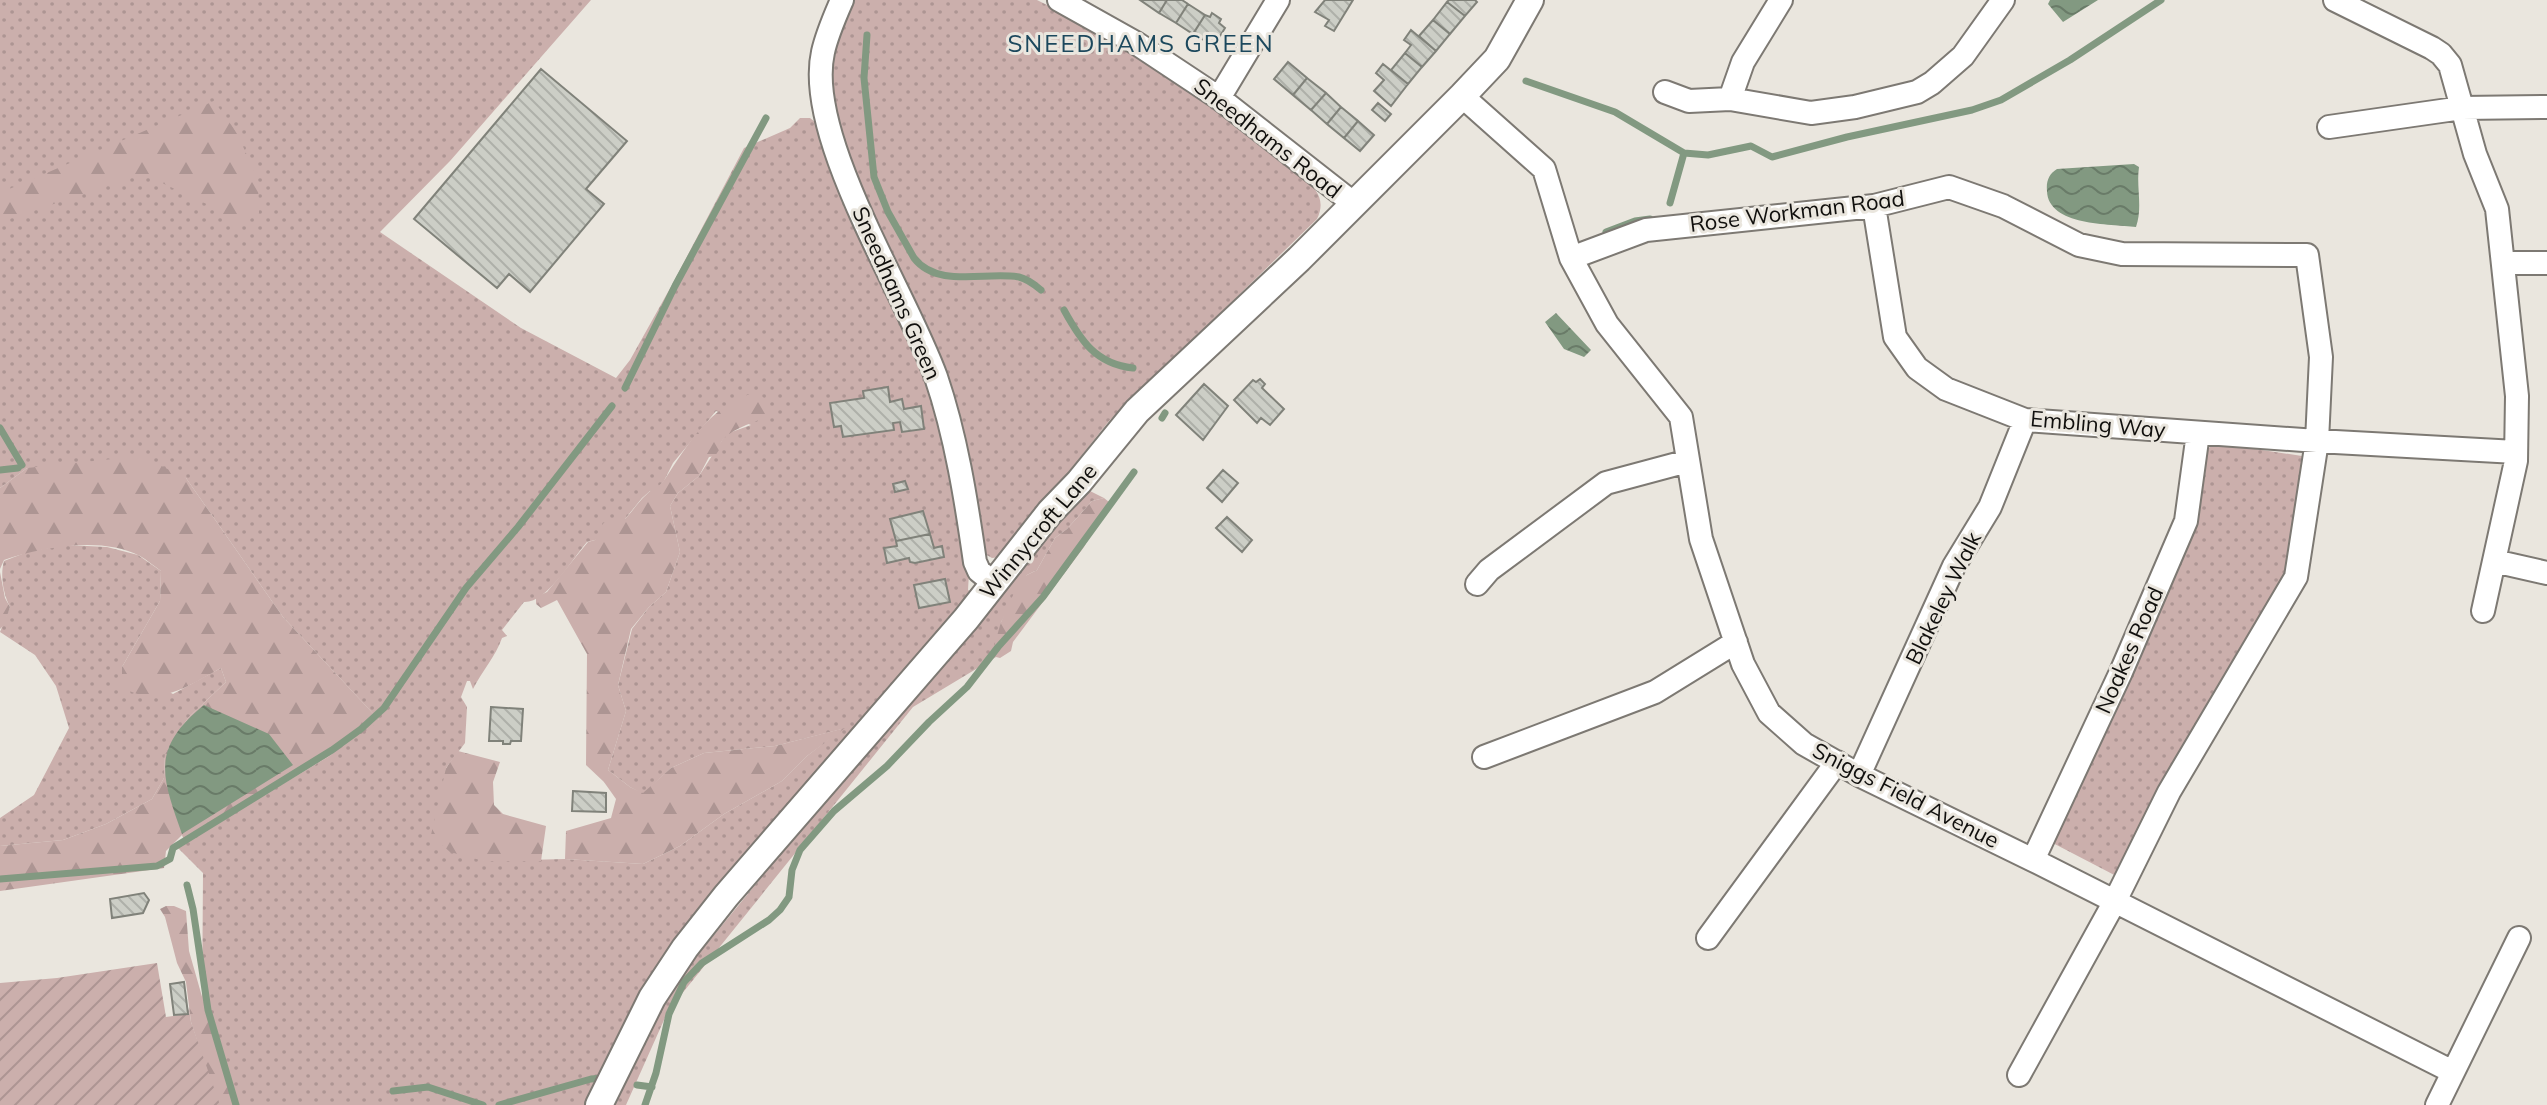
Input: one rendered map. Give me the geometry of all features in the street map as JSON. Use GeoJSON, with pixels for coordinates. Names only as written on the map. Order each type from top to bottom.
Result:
{"type":"FeatureCollection","features":[{"type":"Feature","properties":{"kind":"street","name":"Sneedhams Green"},"geometry":{"type":"LineString","coordinates":[[842,0],[822,53],[821,91],[833,145],[932,367],[952,429],[975,562],[979,571],[994,583]]}},
{"type":"Feature","properties":{"kind":"street","name":"Sneedhams Road"},"geometry":{"type":"LineString","coordinates":[[1059,0],[1136,43],[1219,98],[1353,203]]}},
{"type":"Feature","properties":{"kind":"street"},"geometry":{"type":"LineString","coordinates":[[1219,98],[1278,0]]}},
{"type":"Feature","properties":{"kind":"street","name":"Winnycroft Lane"},"geometry":{"type":"LineString","coordinates":[[599,1105],[636,1025],[659,986],[726,896],[913,681],[1050,512],[1137,411],[1299,259],[1462,96],[1497,59],[1530,0]]}},
{"type":"Feature","properties":{"kind":"street"},"geometry":{"type":"LineString","coordinates":[[1730,99],[1743,62],[1781,0]]}},
{"type":"Feature","properties":{"kind":"street"},"geometry":{"type":"LineString","coordinates":[[1665,92],[1689,101],[1730,99],[1811,113],[1855,107],[1917,92],[1963,56],[2003,0]]}},
{"type":"Feature","properties":{"kind":"street"},"geometry":{"type":"LineString","coordinates":[[2335,0],[2441,54],[2450,65],[2497,209],[2517,396],[2516,452],[2483,611]]}},
{"type":"Feature","properties":{"kind":"street","name":"Sniggs Field Avenue"},"geometry":{"type":"LineString","coordinates":[[1462,96],[1544,169],[1571,258],[1607,324],[1681,417],[1701,539],[1743,664],[1769,713],[1804,744],[1859,775],[2453,1072]]}},
{"type":"Feature","properties":{"kind":"street"},"geometry":{"type":"LineString","coordinates":[[2329,127],[2547,107]]}},
{"type":"Feature","properties":{"kind":"street","name":"Rose Workman Road"},"geometry":{"type":"LineString","coordinates":[[1571,258],[1646,230],[1874,206],[1949,187],[2003,206],[2079,245],[2122,254],[2307,255],[2321,357],[2317,441]]}},
{"type":"Feature","properties":{"kind":"street","name":"Embling Way"},"geometry":{"type":"LineString","coordinates":[[1874,206],[1895,337],[1902,347],[1917,368],[1946,389],[2025,420],[2516,452]]}},
{"type":"Feature","properties":{"kind":"street"},"geometry":{"type":"LineString","coordinates":[[2503,263],[2547,263]]}},
{"type":"Feature","properties":{"kind":"street","name":"Blakeley Walk"},"geometry":{"type":"LineString","coordinates":[[1859,775],[1954,566],[1990,507],[2025,420]]}},
{"type":"Feature","properties":{"kind":"street","name":"Noakes Road"},"geometry":{"type":"LineString","coordinates":[[2033,860],[2121,672],[2186,521],[2198,433]]}},
{"type":"Feature","properties":{"kind":"street"},"geometry":{"type":"LineString","coordinates":[[2019,1075],[2115,901],[2169,792],[2296,577],[2317,441]]}},
{"type":"Feature","properties":{"kind":"street"},"geometry":{"type":"LineString","coordinates":[[1477,584],[1489,570],[1606,483],[1688,461]]}},
{"type":"Feature","properties":{"kind":"street"},"geometry":{"type":"LineString","coordinates":[[2494,561],[2547,573]]}},
{"type":"Feature","properties":{"kind":"street"},"geometry":{"type":"LineString","coordinates":[[1484,757],[1655,692],[1736,642]]}},
{"type":"Feature","properties":{"kind":"street"},"geometry":{"type":"LineString","coordinates":[[1708,938],[1837,762]]}},
{"type":"Feature","properties":{"kind":"street"},"geometry":{"type":"LineString","coordinates":[[2437,1105],[2519,938]]}},
{"type":"Feature","properties":{"kind":"green space"},"geometry":{"type":"Polygon","coordinates":[[[0,0],[591,0],[450,161],[380,232],[521,328],[616,378],[630,360],[673,283],[744,148],[790,128],[800,118],[810,118],[820,126],[906,324],[938,408],[969,573],[968,590],[974,593],[765,844],[595,1105],[231,1105],[202,1012],[203,873],[177,847],[328,757],[379,720],[283,617],[186,478],[27,468],[0,488],[0,0]],[[716,411],[673,463],[656,490],[642,498],[625,519],[595,540],[587,542],[550,588],[533,600],[524,602],[502,630],[507,636],[502,638],[473,689],[467,681],[461,697],[467,707],[465,743],[446,768],[484,861],[565,859],[643,864],[680,846],[724,814],[782,781],[807,756],[842,729],[775,746],[704,753],[671,768],[643,794],[608,770],[626,711],[618,685],[632,629],[666,592],[680,552],[670,506],[678,493],[699,476],[726,434],[751,425],[716,411]]]}},
{"type":"Feature","properties":{"kind":"green space","name":"Sneedhams Green"},"geometry":{"type":"Polygon","coordinates":[[[852,0],[1037,0],[1077,20],[1182,83],[1303,176],[1320,201],[1317,219],[1109,421],[1001,557],[992,558],[983,553],[970,491],[843,155],[825,71],[852,0]]]}},
{"type":"Feature","properties":{"kind":"green space"},"geometry":{"type":"Polygon","coordinates":[[[214,101],[237,133],[258,180],[259,213],[235,229],[213,207],[143,174],[0,222],[0,193],[214,101]]]}},
{"type":"Feature","properties":{"kind":"green space"},"geometry":{"type":"Polygon","coordinates":[[[753,393],[763,397],[772,414],[725,438],[715,456],[709,457],[699,476],[678,493],[670,506],[680,552],[666,592],[631,629],[618,685],[626,711],[608,770],[643,793],[671,768],[704,753],[775,746],[845,728],[807,756],[782,781],[724,814],[680,846],[643,864],[565,859],[566,831],[611,818],[616,799],[586,765],[587,654],[557,600],[541,608],[536,604],[536,597],[547,592],[588,542],[595,540],[605,522],[625,519],[648,493],[663,482],[712,417],[724,407],[753,393]]]}},
{"type":"Feature","properties":{"kind":"green space"},"geometry":{"type":"Polygon","coordinates":[[[2216,443],[2302,456],[2289,578],[2122,879],[2047,840],[2206,450],[2216,443]]]}},
{"type":"Feature","properties":{"kind":"green space"},"geometry":{"type":"Polygon","coordinates":[[[141,456],[186,478],[283,617],[380,721],[328,757],[185,843],[182,835],[166,851],[164,868],[0,891],[0,846],[63,840],[106,824],[152,799],[164,778],[165,754],[176,736],[188,718],[226,682],[221,668],[185,687],[161,695],[148,696],[122,687],[122,667],[160,601],[161,571],[140,556],[108,546],[72,546],[4,560],[0,569],[0,488],[27,468],[141,456]]]}},
{"type":"Feature","properties":{"kind":"green space"},"geometry":{"type":"Polygon","coordinates":[[[1082,487],[1104,498],[1092,501],[1055,538],[1037,570],[1027,575],[1001,622],[996,657],[913,707],[668,1011],[626,1105],[611,1105],[658,1006],[682,974],[1082,487]]]}},
{"type":"Feature","properties":{"kind":"green space"},"geometry":{"type":"Polygon","coordinates":[[[1104,498],[1109,502],[1084,547],[1013,642],[1011,651],[1000,658],[996,657],[995,643],[1001,622],[1018,584],[1037,570],[1055,538],[1092,501],[1104,498]]]}},
{"type":"Feature","properties":{"kind":"green space"},"geometry":{"type":"Polygon","coordinates":[[[67,545],[107,547],[138,555],[161,571],[160,601],[122,667],[173,694],[221,668],[226,682],[188,718],[165,754],[164,778],[152,799],[106,824],[63,840],[0,846],[0,818],[34,795],[69,728],[56,686],[35,655],[0,632],[10,607],[3,584],[4,561],[30,551],[67,545]]]}},
{"type":"Feature","properties":{"kind":"green space"},"geometry":{"type":"Polygon","coordinates":[[[0,572],[10,607],[0,629],[0,572]]]}},
{"type":"Feature","properties":{"kind":"green space"},"geometry":{"type":"Polygon","coordinates":[[[458,751],[500,762],[493,782],[494,805],[503,814],[546,826],[541,861],[484,861],[450,852],[431,835],[446,768],[458,751]]]}},
{"type":"Feature","properties":{"kind":"green space"},"geometry":{"type":"Polygon","coordinates":[[[166,906],[186,911],[189,951],[228,1088],[236,1105],[218,1105],[191,1022],[186,982],[160,909],[166,906]]]}},
{"type":"Feature","properties":{"kind":"green space"},"geometry":{"type":"Polygon","coordinates":[[[157,963],[166,1017],[187,1014],[189,1008],[220,1105],[0,1105],[0,983],[157,963]]]}},
{"type":"Feature","properties":{"kind":"water"},"geometry":{"type":"Polygon","coordinates":[[[2050,0],[2098,0],[2063,22],[2048,4],[2050,0]]]}},
{"type":"Feature","properties":{"kind":"water"},"geometry":{"type":"Polygon","coordinates":[[[2134,164],[2139,167],[2136,227],[2082,221],[2058,211],[2050,202],[2048,181],[2057,169],[2134,164]]]}},
{"type":"Feature","properties":{"kind":"water"},"geometry":{"type":"Polygon","coordinates":[[[1556,313],[1591,350],[1584,357],[1564,349],[1545,322],[1556,313]]]}},
{"type":"Feature","properties":{"kind":"water"},"geometry":{"type":"Polygon","coordinates":[[[204,705],[269,734],[293,765],[182,834],[169,796],[165,765],[175,736],[204,705]]]}},
{"type":"Feature","properties":{"kind":"building"},"geometry":{"type":"Polygon","coordinates":[[[1140,0],[1167,0],[1159,13],[1140,0]]]}},
{"type":"Feature","properties":{"kind":"building"},"geometry":{"type":"Polygon","coordinates":[[[1167,0],[1182,0],[1188,4],[1176,23],[1159,13],[1167,0]]]}},
{"type":"Feature","properties":{"kind":"building"},"geometry":{"type":"Polygon","coordinates":[[[1325,0],[1353,0],[1334,31],[1325,26],[1329,20],[1315,12],[1325,0]]]}},
{"type":"Feature","properties":{"kind":"building"},"geometry":{"type":"Polygon","coordinates":[[[1447,2],[1477,2],[1465,16],[1447,2]]]}},
{"type":"Feature","properties":{"kind":"building"},"geometry":{"type":"Polygon","coordinates":[[[1447,2],[1465,16],[1450,34],[1433,20],[1447,2]]]}},
{"type":"Feature","properties":{"kind":"building"},"geometry":{"type":"Polygon","coordinates":[[[1188,4],[1205,15],[1193,34],[1176,23],[1188,4]]]}},
{"type":"Feature","properties":{"kind":"building"},"geometry":{"type":"Polygon","coordinates":[[[1212,13],[1221,19],[1219,23],[1225,28],[1214,46],[1193,34],[1205,15],[1210,17],[1212,13]]]}},
{"type":"Feature","properties":{"kind":"building"},"geometry":{"type":"Polygon","coordinates":[[[1433,20],[1450,34],[1436,51],[1419,36],[1433,20]]]}},
{"type":"Feature","properties":{"kind":"building"},"geometry":{"type":"Polygon","coordinates":[[[1411,30],[1436,51],[1422,67],[1405,53],[1411,45],[1404,40],[1411,30]]]}},
{"type":"Feature","properties":{"kind":"building"},"geometry":{"type":"Polygon","coordinates":[[[1405,53],[1422,67],[1408,84],[1391,70],[1405,53]]]}},
{"type":"Feature","properties":{"kind":"building"},"geometry":{"type":"Polygon","coordinates":[[[1288,62],[1307,78],[1293,95],[1274,79],[1288,62]]]}},
{"type":"Feature","properties":{"kind":"building"},"geometry":{"type":"Polygon","coordinates":[[[1383,64],[1408,84],[1391,106],[1374,91],[1384,80],[1376,73],[1383,64]]]}},
{"type":"Feature","properties":{"kind":"building"},"geometry":{"type":"Polygon","coordinates":[[[541,69],[627,141],[586,189],[604,204],[530,292],[509,274],[497,288],[414,219],[541,69]]]}},
{"type":"Feature","properties":{"kind":"building"},"geometry":{"type":"Polygon","coordinates":[[[1307,78],[1326,93],[1311,110],[1293,95],[1307,78]]]}},
{"type":"Feature","properties":{"kind":"building"},"geometry":{"type":"Polygon","coordinates":[[[1326,93],[1341,107],[1327,124],[1311,110],[1326,93]]]}},
{"type":"Feature","properties":{"kind":"building"},"geometry":{"type":"Polygon","coordinates":[[[1378,103],[1391,114],[1385,121],[1372,110],[1378,103]]]}},
{"type":"Feature","properties":{"kind":"building"},"geometry":{"type":"Polygon","coordinates":[[[1341,107],[1358,121],[1344,138],[1327,124],[1341,107]]]}},
{"type":"Feature","properties":{"kind":"building"},"geometry":{"type":"Polygon","coordinates":[[[1358,121],[1374,135],[1360,151],[1344,138],[1358,121]]]}},
{"type":"Feature","properties":{"kind":"building"},"geometry":{"type":"Polygon","coordinates":[[[1260,379],[1265,384],[1262,388],[1284,409],[1270,425],[1261,418],[1257,423],[1234,400],[1253,380],[1256,382],[1260,379]]]}},
{"type":"Feature","properties":{"kind":"building"},"geometry":{"type":"Polygon","coordinates":[[[1204,384],[1228,406],[1203,440],[1176,415],[1204,384]]]}},
{"type":"Feature","properties":{"kind":"building"},"geometry":{"type":"Polygon","coordinates":[[[888,387],[890,402],[902,399],[904,409],[921,406],[924,429],[902,432],[900,422],[893,423],[894,430],[843,437],[841,426],[834,427],[830,403],[864,398],[863,391],[888,387]]]}},
{"type":"Feature","properties":{"kind":"building"},"geometry":{"type":"Polygon","coordinates":[[[1223,470],[1238,483],[1222,502],[1207,488],[1223,470]]]}},
{"type":"Feature","properties":{"kind":"building"},"geometry":{"type":"Polygon","coordinates":[[[905,481],[908,489],[895,492],[893,484],[905,481]]]}},
{"type":"Feature","properties":{"kind":"building"},"geometry":{"type":"Polygon","coordinates":[[[923,511],[930,534],[896,541],[890,519],[923,511]]]}},
{"type":"Feature","properties":{"kind":"building"},"geometry":{"type":"Polygon","coordinates":[[[1227,517],[1252,540],[1242,552],[1216,528],[1227,517]]]}},
{"type":"Feature","properties":{"kind":"building"},"geometry":{"type":"Polygon","coordinates":[[[930,534],[934,548],[942,546],[944,557],[915,563],[910,562],[909,558],[887,563],[884,548],[897,546],[896,541],[930,534]]]}},
{"type":"Feature","properties":{"kind":"building"},"geometry":{"type":"Polygon","coordinates":[[[945,579],[950,602],[919,608],[914,585],[945,579]]]}},
{"type":"Feature","properties":{"kind":"building"},"geometry":{"type":"Polygon","coordinates":[[[491,707],[523,709],[521,741],[503,744],[503,741],[489,741],[491,707]]]}},
{"type":"Feature","properties":{"kind":"building"},"geometry":{"type":"Polygon","coordinates":[[[573,791],[606,793],[606,812],[572,811],[573,791]]]}},
{"type":"Feature","properties":{"kind":"building"},"geometry":{"type":"Polygon","coordinates":[[[144,893],[149,900],[143,913],[112,918],[110,899],[144,893]]]}},
{"type":"Feature","properties":{"kind":"building"},"geometry":{"type":"Polygon","coordinates":[[[184,982],[188,1014],[174,1015],[170,984],[184,982]]]}},
{"type":"Feature","properties":{"kind":"waterway"},"geometry":{"type":"LineString","coordinates":[[1526,81],[1615,112],[1684,153],[1708,155],[1751,146],[1772,157],[1972,110],[2001,100],[2070,60],[2161,0]]}},
{"type":"Feature","properties":{"kind":"waterway"},"geometry":{"type":"LineString","coordinates":[[867,35],[864,78],[874,177],[888,212],[914,258],[936,273],[963,277],[1019,277],[1041,290]]}},
{"type":"Feature","properties":{"kind":"waterway"},"geometry":{"type":"LineString","coordinates":[[625,388],[675,286],[766,118]]}},
{"type":"Feature","properties":{"kind":"waterway"},"geometry":{"type":"LineString","coordinates":[[1670,203],[1684,153]]}},
{"type":"Feature","properties":{"kind":"waterway"},"geometry":{"type":"LineString","coordinates":[[1606,232],[1650,219]]}},
{"type":"Feature","properties":{"kind":"waterway"},"geometry":{"type":"LineString","coordinates":[[1064,310],[1077,332],[1099,356],[1120,366],[1133,368]]}},
{"type":"Feature","properties":{"kind":"waterway"},"geometry":{"type":"LineString","coordinates":[[0,879],[157,866],[170,859],[173,848],[361,729],[384,708],[466,588],[612,406]]}},
{"type":"Feature","properties":{"kind":"waterway"},"geometry":{"type":"LineString","coordinates":[[1162,418],[1165,413]]}},
{"type":"Feature","properties":{"kind":"waterway"},"geometry":{"type":"LineString","coordinates":[[0,428],[22,465]]}},
{"type":"Feature","properties":{"kind":"waterway"},"geometry":{"type":"LineString","coordinates":[[0,470],[18,468]]}},
{"type":"Feature","properties":{"kind":"waterway"},"geometry":{"type":"LineString","coordinates":[[645,1105],[656,1073],[669,1014],[684,982],[702,963],[780,910],[789,897],[792,870],[800,850],[834,811],[887,766],[967,687],[1043,597],[1134,472]]}},
{"type":"Feature","properties":{"kind":"waterway"},"geometry":{"type":"LineString","coordinates":[[187,885],[208,1010],[236,1105]]}},
{"type":"Feature","properties":{"kind":"waterway"},"geometry":{"type":"LineString","coordinates":[[499,1105],[604,1078]]}},
{"type":"Feature","properties":{"kind":"waterway"},"geometry":{"type":"LineString","coordinates":[[637,1085],[652,1087]]}},
{"type":"Feature","properties":{"kind":"waterway"},"geometry":{"type":"LineString","coordinates":[[393,1091],[428,1087],[483,1105]]}},
{"type":"Feature","properties":{"kind":"district","name":"SNEEDHAMS GREEN"},"geometry":{"type":"Point","coordinates":[1141,43]}}]}
